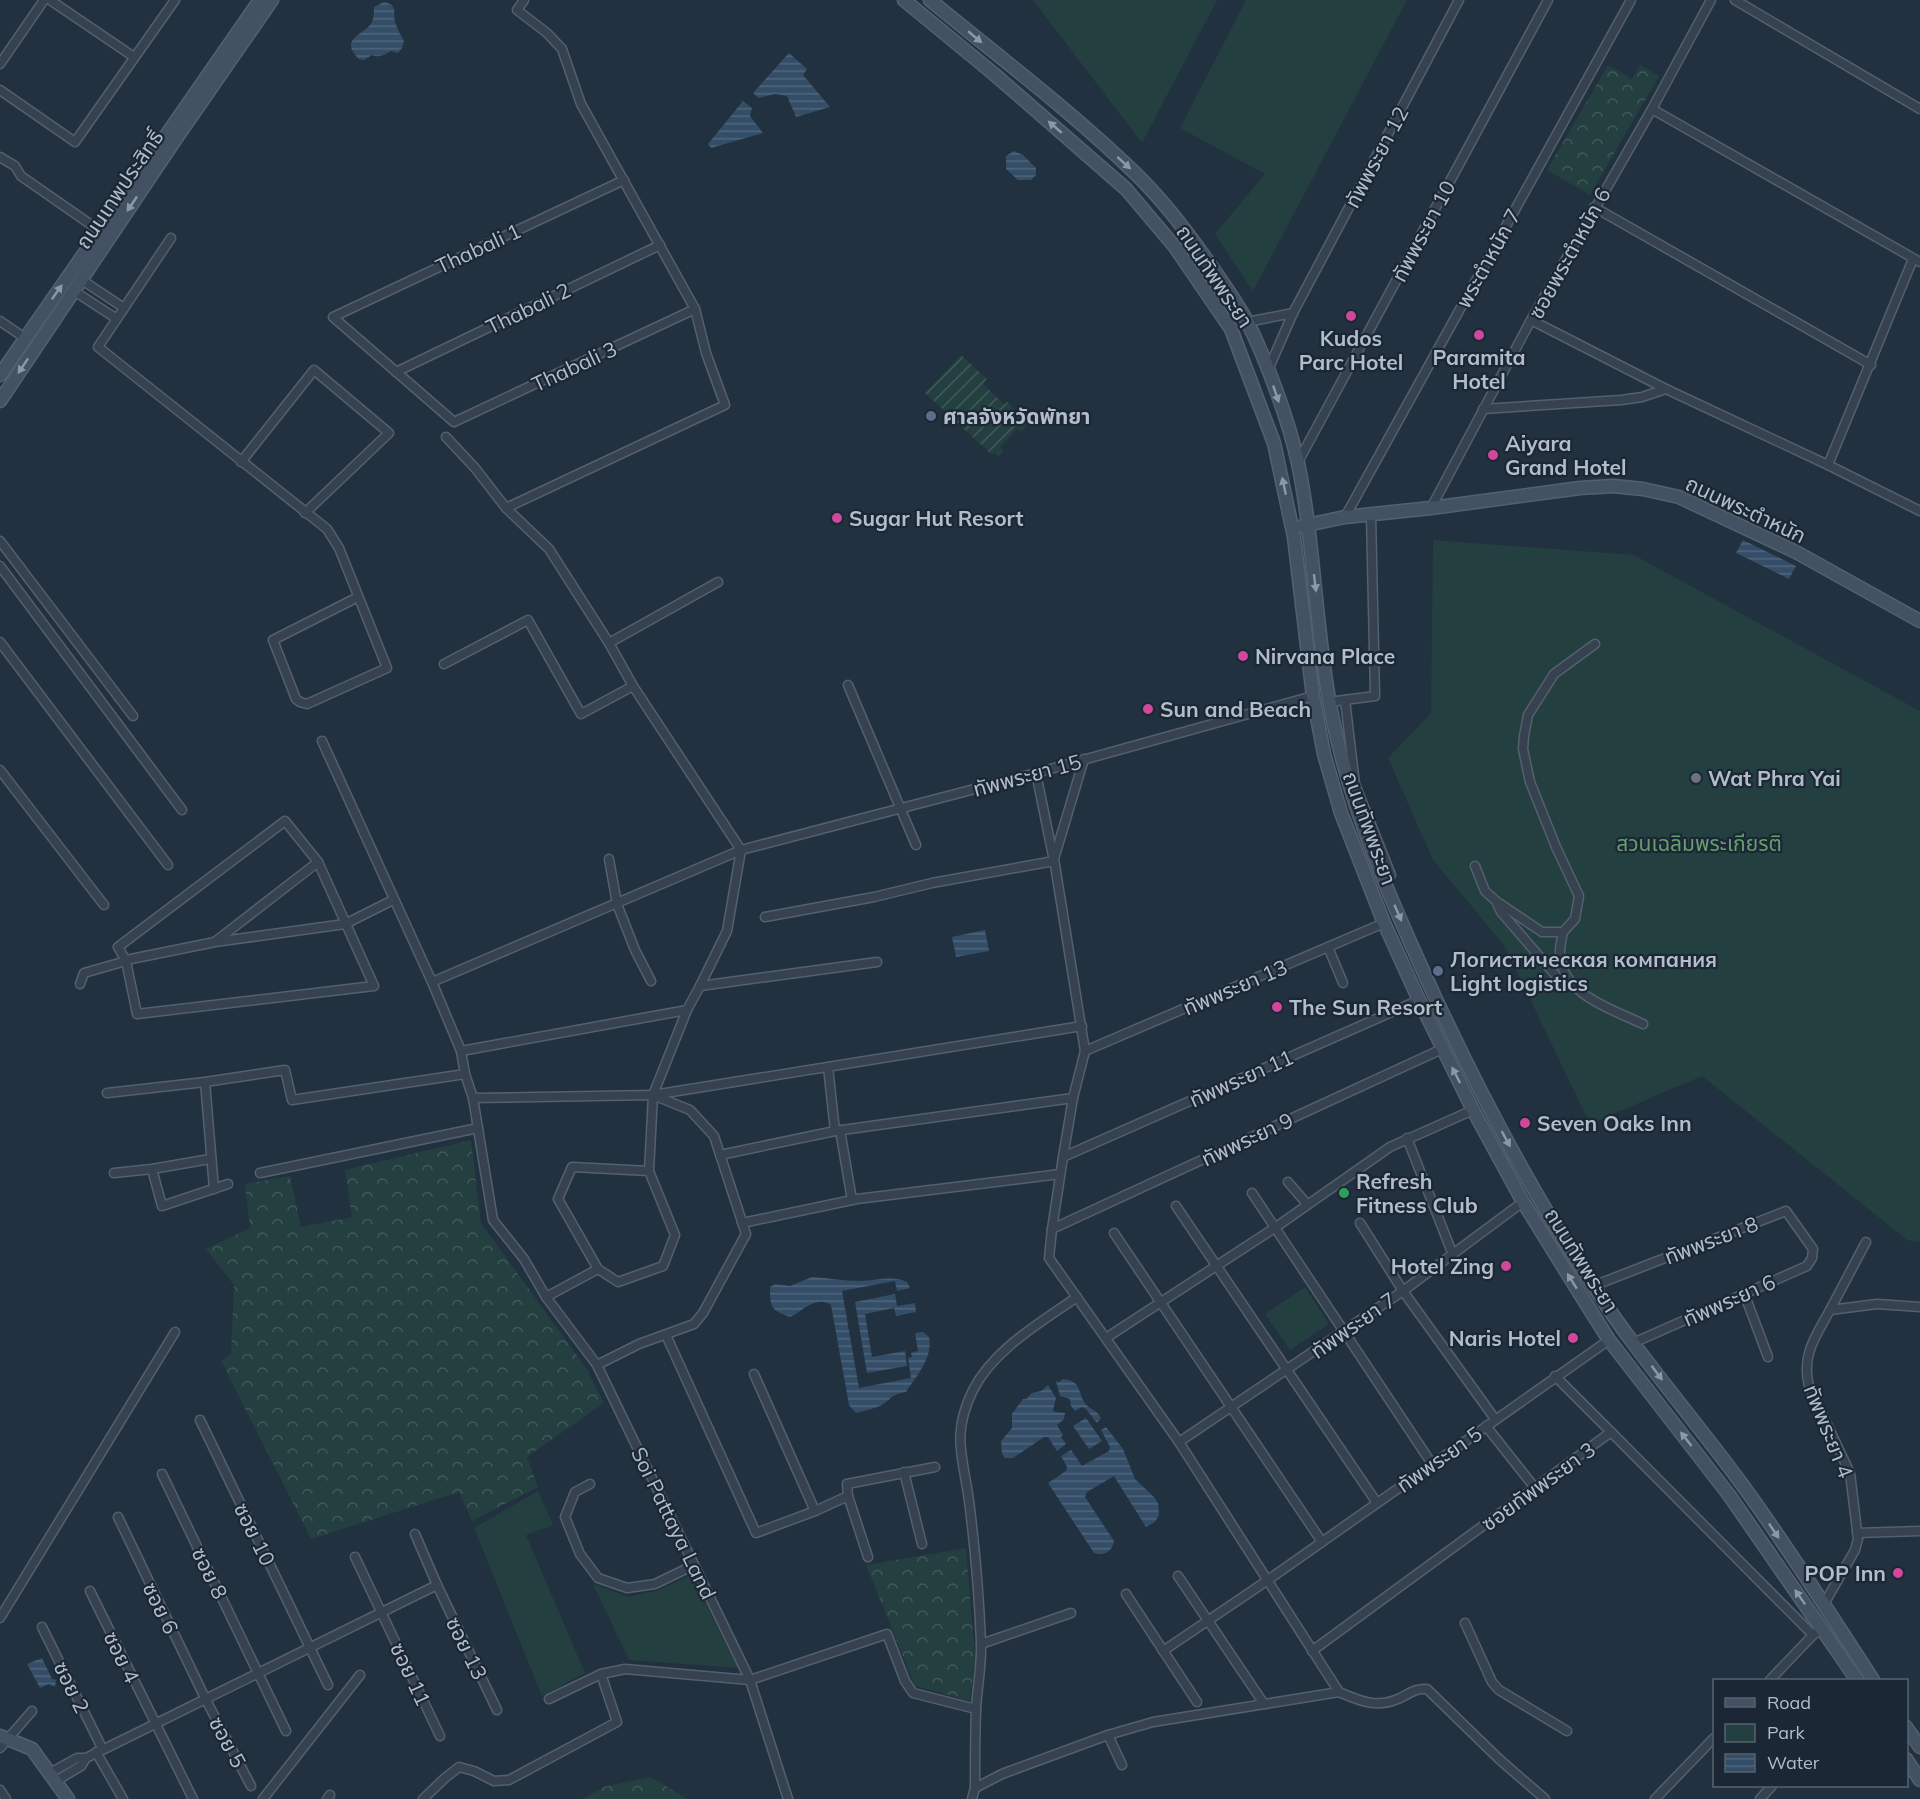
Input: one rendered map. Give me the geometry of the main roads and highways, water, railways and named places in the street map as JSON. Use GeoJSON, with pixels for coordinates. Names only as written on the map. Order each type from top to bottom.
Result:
{"type":"FeatureCollection","features":[{"type":"Feature","properties":{"kind":"main road","name":"ถนนเทพประสิทธิ์"},"geometry":{"type":"LineString","coordinates":[[0,375],[260,0]]}},
{"type":"Feature","properties":{"kind":"main road","name":"ถนนเทพประสิทธิ์"},"geometry":{"type":"LineString","coordinates":[[0,401],[272,0]]}},
{"type":"Feature","properties":{"kind":"main road","name":"ถนนทัพพระยา"},"geometry":{"type":"LineString","coordinates":[[904,0],[994,74],[1126,189],[1175,247],[1231,329],[1258,395],[1274,443],[1292,529],[1313,696],[1324,754],[1341,813],[1384,922],[1419,1000],[1473,1110],[1523,1202],[1609,1340],[1730,1495],[1817,1632],[1856,1679]]}},
{"type":"Feature","properties":{"kind":"main road","name":"ถนนทัพพระยา"},"geometry":{"type":"LineString","coordinates":[[930,0],[1138,177],[1189,236],[1247,322],[1268,370],[1292,437],[1298,462],[1308,525],[1329,702],[1339,752],[1355,808],[1383,879],[1433,992],[1484,1098],[1536,1193],[1593,1286],[1633,1343],[1743,1485],[1873,1679]]}},
{"type":"Feature","properties":{"kind":"main road"},"geometry":{"type":"LineString","coordinates":[[994,74],[1004,61]]}},
{"type":"Feature","properties":{"kind":"main road"},"geometry":{"type":"LineString","coordinates":[[1175,247],[1189,236]]}},
{"type":"Feature","properties":{"kind":"main road"},"geometry":{"type":"LineString","coordinates":[[1186,263],[1201,252]]}},
{"type":"Feature","properties":{"kind":"main road"},"geometry":{"type":"LineString","coordinates":[[1274,443],[1286,442],[1292,437]]}},
{"type":"Feature","properties":{"kind":"main road","name":"ถนนพระตำหนัก"},"geometry":{"type":"LineString","coordinates":[[1292,529],[1345,517],[1597,486],[1650,490],[1680,497],[1796,552],[1920,620]]}},
{"type":"Feature","properties":{"kind":"main road"},"geometry":{"type":"LineString","coordinates":[[1730,1495],[1743,1485]]}},
{"type":"Feature","properties":{"kind":"main road"},"geometry":{"type":"LineString","coordinates":[[1737,1506],[1751,1497]]}},
{"type":"Feature","properties":{"kind":"main road"},"geometry":{"type":"LineString","coordinates":[[1908,1731],[1920,1747]]}},
{"type":"Feature","properties":{"kind":"main road"},"geometry":{"type":"LineString","coordinates":[[5,1737],[32,1749],[68,1799]]}},
{"type":"Feature","properties":{"kind":"main road"},"geometry":{"type":"LineString","coordinates":[[1908,1762],[1920,1780]]}},
{"type":"Feature","properties":{"kind":"water"},"geometry":{"type":"Polygon","coordinates":[[[384,2],[394,9],[395,22],[404,41],[402,48],[398,53],[391,51],[382,56],[372,55],[364,60],[359,59],[353,52],[352,41],[372,22],[374,7],[384,2]]]}},
{"type":"Feature","properties":{"kind":"water"},"geometry":{"type":"Polygon","coordinates":[[[789,53],[807,69],[803,75],[830,107],[796,117],[787,96],[775,94],[759,98],[753,93],[789,53]]]}},
{"type":"Feature","properties":{"kind":"water"},"geometry":{"type":"Polygon","coordinates":[[[743,101],[752,108],[750,116],[763,133],[711,148],[708,144],[743,101]]]}},
{"type":"Feature","properties":{"kind":"water"},"geometry":{"type":"Polygon","coordinates":[[[1014,151],[1023,155],[1036,168],[1036,175],[1031,180],[1018,180],[1006,169],[1006,156],[1014,151]]]}},
{"type":"Feature","properties":{"kind":"water"},"geometry":{"type":"Polygon","coordinates":[[[1743,540],[1796,566],[1789,579],[1736,553],[1743,540]]]}},
{"type":"Feature","properties":{"kind":"water"},"geometry":{"type":"Polygon","coordinates":[[[985,930],[989,951],[956,957],[952,937],[985,930]]]}},
{"type":"Feature","properties":{"kind":"water"},"geometry":{"type":"Polygon","coordinates":[[[812,1277],[854,1281],[896,1279],[907,1282],[910,1288],[897,1291],[895,1281],[842,1291],[859,1388],[911,1378],[908,1358],[912,1357],[911,1353],[918,1351],[915,1333],[923,1332],[929,1337],[929,1352],[906,1392],[894,1396],[880,1406],[856,1413],[849,1405],[831,1305],[825,1302],[815,1303],[790,1317],[775,1310],[771,1304],[770,1287],[775,1284],[790,1286],[812,1277]]]}},
{"type":"Feature","properties":{"kind":"water"},"geometry":{"type":"Polygon","coordinates":[[[895,1294],[897,1306],[915,1303],[916,1312],[896,1316],[894,1308],[865,1314],[872,1357],[905,1351],[907,1366],[867,1373],[855,1302],[895,1294]]]}},
{"type":"Feature","properties":{"kind":"water"},"geometry":{"type":"Polygon","coordinates":[[[1063,1379],[1076,1384],[1086,1404],[1101,1418],[1097,1423],[1086,1409],[1082,1407],[1075,1411],[1070,1399],[1060,1396],[1056,1381],[1063,1379]]]}},
{"type":"Feature","properties":{"kind":"water"},"geometry":{"type":"Polygon","coordinates":[[[1048,1385],[1056,1398],[1053,1410],[1065,1413],[1064,1419],[1057,1425],[1066,1444],[1057,1451],[1048,1437],[1044,1437],[1013,1458],[1005,1458],[1002,1454],[1001,1441],[1012,1428],[1012,1414],[1023,1399],[1032,1393],[1041,1391],[1048,1385]]]}},
{"type":"Feature","properties":{"kind":"water"},"geometry":{"type":"Polygon","coordinates":[[[1086,1418],[1102,1441],[1089,1449],[1073,1426],[1086,1418]]]}},
{"type":"Feature","properties":{"kind":"water"},"geometry":{"type":"Polygon","coordinates":[[[1106,1427],[1123,1449],[1135,1479],[1158,1503],[1159,1515],[1155,1522],[1146,1527],[1114,1476],[1087,1492],[1085,1497],[1114,1541],[1109,1550],[1098,1554],[1094,1553],[1048,1483],[1066,1471],[1067,1467],[1061,1456],[1071,1450],[1082,1466],[1109,1451],[1110,1447],[1101,1430],[1106,1427]]]}},
{"type":"Feature","properties":{"kind":"water"},"geometry":{"type":"Polygon","coordinates":[[[42,1658],[52,1679],[56,1680],[55,1687],[49,1684],[40,1688],[27,1664],[42,1658]]]}},
{"type":"Feature","properties":{"kind":"place","name":"Kudos Parc Hotel"},"geometry":{"type":"Point","coordinates":[1351,316]}},
{"type":"Feature","properties":{"kind":"place","name":"Paramita Hotel"},"geometry":{"type":"Point","coordinates":[1479,335]}},
{"type":"Feature","properties":{"kind":"place","name":"ศาลจังหวัดพัทยา"},"geometry":{"type":"Point","coordinates":[931,416]}},
{"type":"Feature","properties":{"kind":"place","name":"Aiyara Grand Hotel"},"geometry":{"type":"Point","coordinates":[1493,455]}},
{"type":"Feature","properties":{"kind":"place","name":"Sugar Hut Resort"},"geometry":{"type":"Point","coordinates":[837,518]}},
{"type":"Feature","properties":{"kind":"place","name":"Nirvana Place"},"geometry":{"type":"Point","coordinates":[1243,656]}},
{"type":"Feature","properties":{"kind":"place","name":"Sun and Beach"},"geometry":{"type":"Point","coordinates":[1148,709]}},
{"type":"Feature","properties":{"kind":"place","name":"Wat Phra Yai"},"geometry":{"type":"Point","coordinates":[1696,778]}},
{"type":"Feature","properties":{"kind":"place","name":"Логистическая компания Light logistics"},"geometry":{"type":"Point","coordinates":[1438,971]}},
{"type":"Feature","properties":{"kind":"place","name":"The Sun Resort"},"geometry":{"type":"Point","coordinates":[1277,1007]}},
{"type":"Feature","properties":{"kind":"place","name":"Seven Oaks Inn"},"geometry":{"type":"Point","coordinates":[1525,1123]}},
{"type":"Feature","properties":{"kind":"place","name":"Refresh Fitness Club"},"geometry":{"type":"Point","coordinates":[1344,1193]}},
{"type":"Feature","properties":{"kind":"place","name":"Hotel Zing"},"geometry":{"type":"Point","coordinates":[1506,1266]}},
{"type":"Feature","properties":{"kind":"place","name":"Naris Hotel"},"geometry":{"type":"Point","coordinates":[1573,1338]}},
{"type":"Feature","properties":{"kind":"place","name":"POP Inn"},"geometry":{"type":"Point","coordinates":[1898,1573]}},
{"type":"Feature","properties":{"kind":"park label","name":"สวนเฉลิมพระเกียรติ"},"geometry":{"type":"Point","coordinates":[1699,843]}}]}
